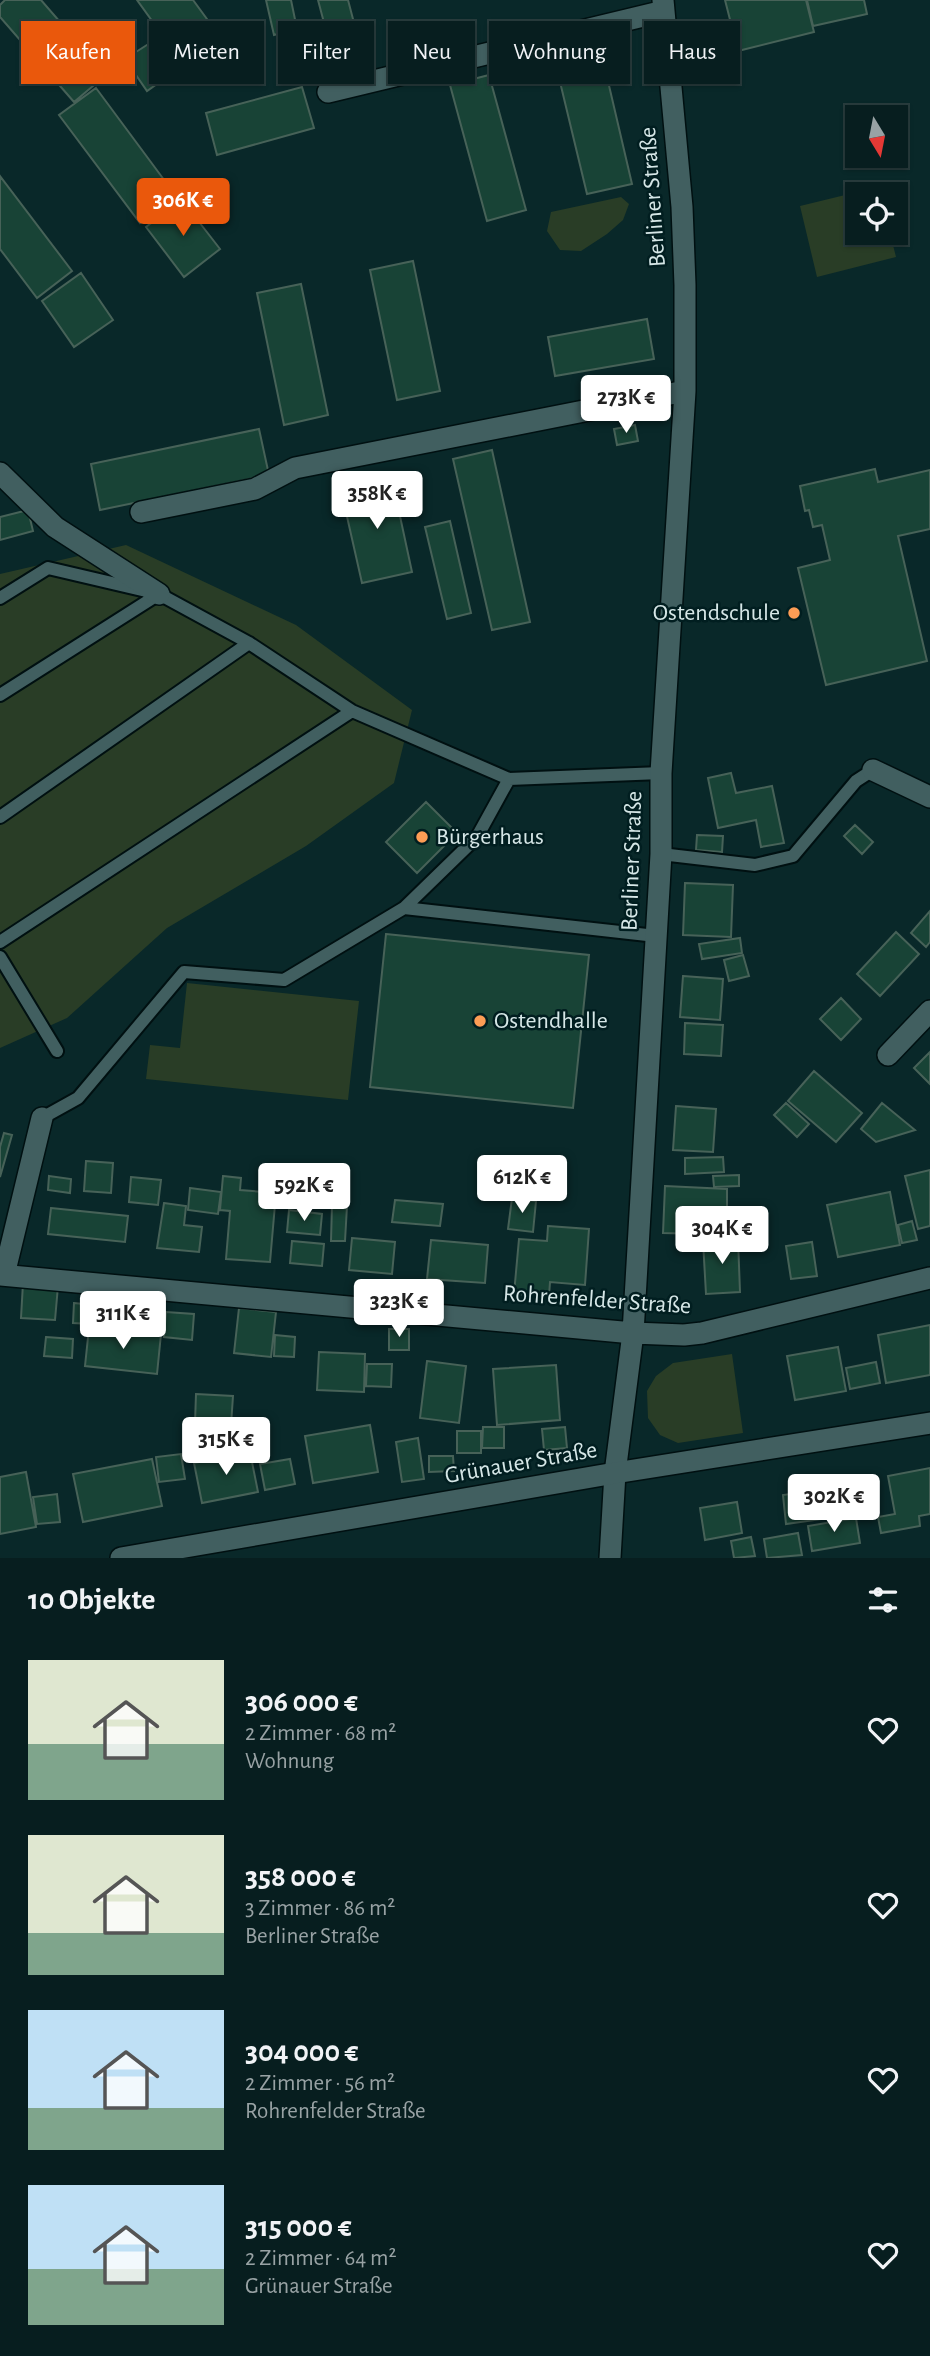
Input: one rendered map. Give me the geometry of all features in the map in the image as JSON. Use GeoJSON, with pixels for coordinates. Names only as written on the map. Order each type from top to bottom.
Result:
{"type":"FeatureCollection","features":[{"type":"Feature","properties":{"kind":"street"},"geometry":{"type":"LineString","coordinates":[[328,92],[664,5]]}},
{"type":"Feature","properties":{"kind":"street","name":"Berliner Straße"},"geometry":{"type":"LineString","coordinates":[[610,1558],[615,1473],[634,1333],[661,854],[661,773],[685,391],[682,207],[664,5]]}},
{"type":"Feature","properties":{"kind":"street"},"geometry":{"type":"LineString","coordinates":[[141,512],[255,489],[295,468],[685,391]]}},
{"type":"Feature","properties":{"kind":"street"},"geometry":{"type":"LineString","coordinates":[[0,473],[55,527],[159,594]]}},
{"type":"Feature","properties":{"kind":"street"},"geometry":{"type":"LineString","coordinates":[[873,770],[930,797]]}},
{"type":"Feature","properties":{"kind":"street"},"geometry":{"type":"LineString","coordinates":[[888,1055],[930,1011]]}},
{"type":"Feature","properties":{"kind":"street","name":"Rohrenfelder Straße"},"geometry":{"type":"LineString","coordinates":[[42,1118],[2,1275],[634,1333],[684,1335],[702,1333],[930,1278]]}},
{"type":"Feature","properties":{"kind":"street","name":"Grünauer Straße"},"geometry":{"type":"LineString","coordinates":[[121,1558],[159,1555],[615,1473],[930,1423]]}},
{"type":"Feature","properties":{"kind":"lane"},"geometry":{"type":"LineString","coordinates":[[0,598],[48,568],[159,594],[249,643],[352,711],[509,779],[661,773]]}},
{"type":"Feature","properties":{"kind":"lane"},"geometry":{"type":"LineString","coordinates":[[0,695],[159,594]]}},
{"type":"Feature","properties":{"kind":"lane"},"geometry":{"type":"LineString","coordinates":[[0,817],[249,643]]}},
{"type":"Feature","properties":{"kind":"lane"},"geometry":{"type":"LineString","coordinates":[[0,942],[352,711]]}},
{"type":"Feature","properties":{"kind":"lane"},"geometry":{"type":"LineString","coordinates":[[661,854],[755,865],[793,856],[856,781],[873,770]]}},
{"type":"Feature","properties":{"kind":"lane"},"geometry":{"type":"LineString","coordinates":[[42,1118],[78,1098],[184,972],[284,980],[404,908],[477,837],[509,779]]}},
{"type":"Feature","properties":{"kind":"lane"},"geometry":{"type":"LineString","coordinates":[[404,908],[656,936]]}},
{"type":"Feature","properties":{"kind":"lane"},"geometry":{"type":"LineString","coordinates":[[0,957],[57,1051]]}},
{"type":"Feature","properties":{"kind":"green space"},"geometry":{"type":"Polygon","coordinates":[[[845,195],[845,245],[893,245],[896,257],[817,277],[800,206],[845,195]]]}},
{"type":"Feature","properties":{"kind":"green space"},"geometry":{"type":"Polygon","coordinates":[[[621,197],[629,204],[623,220],[581,251],[560,250],[547,231],[551,212],[621,197]]]}},
{"type":"Feature","properties":{"kind":"green space"},"geometry":{"type":"Polygon","coordinates":[[[126,545],[296,625],[412,710],[394,783],[306,846],[167,928],[67,1018],[0,1048],[0,574],[126,545]]]}},
{"type":"Feature","properties":{"kind":"green space"},"geometry":{"type":"Polygon","coordinates":[[[187,983],[359,1001],[348,1100],[146,1079],[150,1045],[180,1048],[187,983]]]}},
{"type":"Feature","properties":{"kind":"green space"},"geometry":{"type":"Polygon","coordinates":[[[732,1354],[743,1433],[678,1443],[660,1435],[648,1418],[647,1391],[656,1376],[673,1363],[732,1354]]]}},
{"type":"Feature","properties":{"kind":"building"},"geometry":{"type":"Polygon","coordinates":[[[5,0],[41,0],[59,21],[21,21],[21,41],[0,17],[0,5],[5,0]]]}},
{"type":"Feature","properties":{"kind":"building"},"geometry":{"type":"Polygon","coordinates":[[[137,0],[193,0],[208,21],[152,21],[137,0]]]}},
{"type":"Feature","properties":{"kind":"building"},"geometry":{"type":"Polygon","coordinates":[[[266,0],[291,0],[295,21],[278,21],[278,34],[274,35],[266,0]]]}},
{"type":"Feature","properties":{"kind":"building"},"geometry":{"type":"Polygon","coordinates":[[[318,0],[348,0],[354,21],[324,21],[318,0]]]}},
{"type":"Feature","properties":{"kind":"building"},"geometry":{"type":"Polygon","coordinates":[[[725,0],[806,0],[814,32],[740,50],[740,21],[730,21],[725,0]]]}},
{"type":"Feature","properties":{"kind":"building"},"geometry":{"type":"Polygon","coordinates":[[[807,0],[864,0],[867,14],[813,26],[807,0]]]}},
{"type":"Feature","properties":{"kind":"building"},"geometry":{"type":"Polygon","coordinates":[[[149,44],[149,84],[157,84],[147,91],[135,74],[135,53],[149,44]]]}},
{"type":"Feature","properties":{"kind":"building"},"geometry":{"type":"Polygon","coordinates":[[[489,75],[489,84],[491,84],[526,210],[487,221],[450,85],[475,84],[475,79],[489,75]]]}},
{"type":"Feature","properties":{"kind":"building"},"geometry":{"type":"Polygon","coordinates":[[[58,84],[95,84],[74,102],[58,84]]]}},
{"type":"Feature","properties":{"kind":"building"},"geometry":{"type":"Polygon","coordinates":[[[561,84],[609,84],[632,184],[587,194],[561,84]]]}},
{"type":"Feature","properties":{"kind":"building"},"geometry":{"type":"Polygon","coordinates":[[[302,87],[314,128],[217,155],[206,113],[302,87]]]}},
{"type":"Feature","properties":{"kind":"building"},"geometry":{"type":"Polygon","coordinates":[[[96,88],[176,196],[140,223],[59,115],[96,88]]]}},
{"type":"Feature","properties":{"kind":"building"},"geometry":{"type":"Polygon","coordinates":[[[0,176],[72,271],[37,298],[0,249],[0,176]]]}},
{"type":"Feature","properties":{"kind":"building"},"geometry":{"type":"Polygon","coordinates":[[[182,200],[220,249],[184,277],[146,227],[182,200]]]}},
{"type":"Feature","properties":{"kind":"building"},"geometry":{"type":"Polygon","coordinates":[[[413,261],[440,391],[397,400],[370,270],[413,261]]]}},
{"type":"Feature","properties":{"kind":"building"},"geometry":{"type":"Polygon","coordinates":[[[81,273],[113,320],[74,347],[42,301],[81,273]]]}},
{"type":"Feature","properties":{"kind":"building"},"geometry":{"type":"Polygon","coordinates":[[[301,284],[328,415],[284,425],[257,293],[301,284]]]}},
{"type":"Feature","properties":{"kind":"building"},"geometry":{"type":"Polygon","coordinates":[[[647,319],[654,359],[555,376],[548,337],[647,319]]]}},
{"type":"Feature","properties":{"kind":"building"},"geometry":{"type":"Polygon","coordinates":[[[635,425],[638,441],[617,445],[614,429],[635,425]]]}},
{"type":"Feature","properties":{"kind":"building"},"geometry":{"type":"Polygon","coordinates":[[[259,429],[269,475],[100,510],[91,464],[259,429]]]}},
{"type":"Feature","properties":{"kind":"building"},"geometry":{"type":"Polygon","coordinates":[[[492,450],[530,622],[492,630],[453,459],[492,450]]]}},
{"type":"Feature","properties":{"kind":"building"},"geometry":{"type":"Polygon","coordinates":[[[875,469],[878,482],[930,470],[930,529],[898,536],[927,661],[826,685],[798,568],[830,560],[822,525],[813,527],[809,510],[805,511],[800,486],[875,469]]]}},
{"type":"Feature","properties":{"kind":"building"},"geometry":{"type":"Polygon","coordinates":[[[392,479],[412,572],[362,583],[341,490],[392,479]]]}},
{"type":"Feature","properties":{"kind":"building"},"geometry":{"type":"Polygon","coordinates":[[[28,510],[33,531],[0,540],[0,517],[28,510]]]}},
{"type":"Feature","properties":{"kind":"building"},"geometry":{"type":"Polygon","coordinates":[[[450,521],[471,613],[447,619],[425,527],[450,521]]]}},
{"type":"Feature","properties":{"kind":"building"},"geometry":{"type":"Polygon","coordinates":[[[731,773],[736,793],[772,786],[784,843],[761,847],[756,820],[718,828],[708,778],[731,773]]]}},
{"type":"Feature","properties":{"kind":"building","name":"Bürgerhaus"},"geometry":{"type":"Polygon","coordinates":[[[426,802],[457,833],[417,873],[386,842],[426,802]]]}},
{"type":"Feature","properties":{"kind":"building"},"geometry":{"type":"Polygon","coordinates":[[[855,825],[873,842],[862,854],[844,836],[855,825]]]}},
{"type":"Feature","properties":{"kind":"building"},"geometry":{"type":"Polygon","coordinates":[[[697,835],[723,836],[722,852],[696,850],[697,835]]]}},
{"type":"Feature","properties":{"kind":"building"},"geometry":{"type":"Polygon","coordinates":[[[685,883],[733,885],[731,937],[683,935],[685,883]]]}},
{"type":"Feature","properties":{"kind":"building"},"geometry":{"type":"Polygon","coordinates":[[[930,911],[930,942],[926,947],[911,933],[930,911]]]}},
{"type":"Feature","properties":{"kind":"building"},"geometry":{"type":"Polygon","coordinates":[[[896,932],[919,954],[880,996],[857,974],[896,932]]]}},
{"type":"Feature","properties":{"kind":"building","name":"Ostendhalle"},"geometry":{"type":"Polygon","coordinates":[[[386,934],[589,955],[573,1108],[370,1087],[386,934]]]}},
{"type":"Feature","properties":{"kind":"building"},"geometry":{"type":"Polygon","coordinates":[[[740,938],[742,953],[702,959],[699,944],[740,938]]]}},
{"type":"Feature","properties":{"kind":"building"},"geometry":{"type":"Polygon","coordinates":[[[743,955],[749,976],[729,981],[724,960],[743,955]]]}},
{"type":"Feature","properties":{"kind":"building"},"geometry":{"type":"Polygon","coordinates":[[[683,976],[723,979],[720,1020],[680,1017],[683,976]]]}},
{"type":"Feature","properties":{"kind":"building"},"geometry":{"type":"Polygon","coordinates":[[[841,998],[861,1019],[841,1040],[820,1019],[841,998]]]}},
{"type":"Feature","properties":{"kind":"building"},"geometry":{"type":"Polygon","coordinates":[[[685,1023],[723,1025],[721,1056],[684,1054],[685,1023]]]}},
{"type":"Feature","properties":{"kind":"building"},"geometry":{"type":"Polygon","coordinates":[[[930,1052],[930,1084],[914,1068],[930,1052]]]}},
{"type":"Feature","properties":{"kind":"building"},"geometry":{"type":"Polygon","coordinates":[[[814,1071],[862,1113],[836,1142],[788,1101],[814,1071]]]}},
{"type":"Feature","properties":{"kind":"building"},"geometry":{"type":"Polygon","coordinates":[[[786,1103],[809,1124],[797,1137],[774,1115],[786,1103]]]}},
{"type":"Feature","properties":{"kind":"building"},"geometry":{"type":"Polygon","coordinates":[[[882,1103],[915,1130],[876,1142],[861,1129],[882,1103]]]}},
{"type":"Feature","properties":{"kind":"building"},"geometry":{"type":"Polygon","coordinates":[[[676,1106],[716,1109],[713,1152],[673,1150],[676,1106]]]}},
{"type":"Feature","properties":{"kind":"building"},"geometry":{"type":"Polygon","coordinates":[[[4,1133],[12,1135],[0,1177],[0,1147],[4,1133]]]}},
{"type":"Feature","properties":{"kind":"building"},"geometry":{"type":"Polygon","coordinates":[[[723,1157],[724,1172],[685,1174],[685,1158],[723,1157]]]}},
{"type":"Feature","properties":{"kind":"building"},"geometry":{"type":"Polygon","coordinates":[[[86,1161],[113,1163],[111,1193],[84,1191],[86,1161]]]}},
{"type":"Feature","properties":{"kind":"building"},"geometry":{"type":"Polygon","coordinates":[[[930,1170],[930,1226],[918,1229],[905,1176],[930,1170]]]}},
{"type":"Feature","properties":{"kind":"building"},"geometry":{"type":"Polygon","coordinates":[[[739,1175],[739,1186],[714,1187],[713,1176],[739,1175]]]}},
{"type":"Feature","properties":{"kind":"building"},"geometry":{"type":"Polygon","coordinates":[[[49,1176],[71,1179],[70,1193],[48,1190],[49,1176]]]}},
{"type":"Feature","properties":{"kind":"building"},"geometry":{"type":"Polygon","coordinates":[[[223,1176],[241,1178],[240,1190],[276,1193],[270,1262],[226,1259],[230,1211],[220,1210],[223,1176]]]}},
{"type":"Feature","properties":{"kind":"building"},"geometry":{"type":"Polygon","coordinates":[[[131,1177],[161,1180],[158,1205],[129,1202],[131,1177]]]}},
{"type":"Feature","properties":{"kind":"building"},"geometry":{"type":"Polygon","coordinates":[[[665,1186],[727,1189],[727,1214],[702,1214],[701,1234],[663,1233],[665,1186]]]}},
{"type":"Feature","properties":{"kind":"building"},"geometry":{"type":"Polygon","coordinates":[[[190,1188],[221,1192],[218,1214],[188,1210],[190,1188]]]}},
{"type":"Feature","properties":{"kind":"building"},"geometry":{"type":"Polygon","coordinates":[[[890,1192],[900,1245],[838,1257],[827,1205],[890,1192]]]}},
{"type":"Feature","properties":{"kind":"building"},"geometry":{"type":"Polygon","coordinates":[[[512,1198],[536,1201],[533,1232],[508,1229],[512,1198]]]}},
{"type":"Feature","properties":{"kind":"building"},"geometry":{"type":"Polygon","coordinates":[[[395,1200],[443,1204],[440,1226],[392,1222],[395,1200]]]}},
{"type":"Feature","properties":{"kind":"building"},"geometry":{"type":"Polygon","coordinates":[[[164,1203],[186,1206],[184,1225],[202,1227],[199,1252],[157,1248],[164,1203]]]}},
{"type":"Feature","properties":{"kind":"building"},"geometry":{"type":"Polygon","coordinates":[[[332,1205],[347,1206],[345,1241],[331,1241],[332,1205]]]}},
{"type":"Feature","properties":{"kind":"building"},"geometry":{"type":"Polygon","coordinates":[[[51,1208],[128,1216],[125,1242],[48,1234],[51,1208]]]}},
{"type":"Feature","properties":{"kind":"building"},"geometry":{"type":"Polygon","coordinates":[[[289,1210],[322,1214],[320,1235],[287,1232],[289,1210]]]}},
{"type":"Feature","properties":{"kind":"building"},"geometry":{"type":"Polygon","coordinates":[[[912,1221],[917,1240],[902,1243],[898,1225],[912,1221]]]}},
{"type":"Feature","properties":{"kind":"building"},"geometry":{"type":"Polygon","coordinates":[[[548,1226],[589,1229],[585,1285],[550,1282],[549,1296],[514,1294],[519,1239],[547,1241],[548,1226]]]}},
{"type":"Feature","properties":{"kind":"building"},"geometry":{"type":"Polygon","coordinates":[[[352,1238],[395,1242],[392,1274],[349,1270],[352,1238]]]}},
{"type":"Feature","properties":{"kind":"building"},"geometry":{"type":"Polygon","coordinates":[[[738,1239],[740,1292],[706,1294],[703,1241],[738,1239]]]}},
{"type":"Feature","properties":{"kind":"building"},"geometry":{"type":"Polygon","coordinates":[[[431,1240],[488,1245],[485,1283],[427,1279],[431,1240]]]}},
{"type":"Feature","properties":{"kind":"building"},"geometry":{"type":"Polygon","coordinates":[[[292,1241],[324,1244],[322,1266],[290,1263],[292,1241]]]}},
{"type":"Feature","properties":{"kind":"building"},"geometry":{"type":"Polygon","coordinates":[[[812,1242],[817,1276],[791,1279],[786,1246],[812,1242]]]}},
{"type":"Feature","properties":{"kind":"building"},"geometry":{"type":"Polygon","coordinates":[[[23,1283],[58,1286],[55,1320],[21,1318],[23,1283]]]}},
{"type":"Feature","properties":{"kind":"building"},"geometry":{"type":"Polygon","coordinates":[[[74,1303],[92,1305],[90,1324],[73,1323],[74,1303]]]}},
{"type":"Feature","properties":{"kind":"building"},"geometry":{"type":"Polygon","coordinates":[[[239,1308],[276,1312],[271,1357],[234,1353],[239,1308]]]}},
{"type":"Feature","properties":{"kind":"building"},"geometry":{"type":"Polygon","coordinates":[[[166,1312],[194,1314],[192,1340],[164,1337],[166,1312]]]}},
{"type":"Feature","properties":{"kind":"building"},"geometry":{"type":"Polygon","coordinates":[[[930,1325],[930,1375],[886,1383],[878,1335],[930,1325]]]}},
{"type":"Feature","properties":{"kind":"building"},"geometry":{"type":"Polygon","coordinates":[[[89,1328],[161,1334],[157,1374],[85,1366],[89,1328]]]}},
{"type":"Feature","properties":{"kind":"building"},"geometry":{"type":"Polygon","coordinates":[[[389,1329],[409,1329],[409,1350],[389,1350],[389,1329]]]}},
{"type":"Feature","properties":{"kind":"building"},"geometry":{"type":"Polygon","coordinates":[[[275,1335],[295,1337],[294,1357],[274,1356],[275,1335]]]}},
{"type":"Feature","properties":{"kind":"building"},"geometry":{"type":"Polygon","coordinates":[[[46,1337],[73,1339],[72,1358],[44,1356],[46,1337]]]}},
{"type":"Feature","properties":{"kind":"building"},"geometry":{"type":"Polygon","coordinates":[[[838,1347],[846,1391],[795,1400],[787,1356],[838,1347]]]}},
{"type":"Feature","properties":{"kind":"building"},"geometry":{"type":"Polygon","coordinates":[[[319,1352],[365,1354],[364,1392],[317,1390],[319,1352]]]}},
{"type":"Feature","properties":{"kind":"building"},"geometry":{"type":"Polygon","coordinates":[[[427,1361],[466,1366],[459,1423],[420,1418],[427,1361]]]}},
{"type":"Feature","properties":{"kind":"building"},"geometry":{"type":"Polygon","coordinates":[[[876,1362],[880,1383],[850,1389],[846,1368],[876,1362]]]}},
{"type":"Feature","properties":{"kind":"building"},"geometry":{"type":"Polygon","coordinates":[[[367,1364],[392,1364],[391,1387],[366,1386],[367,1364]]]}},
{"type":"Feature","properties":{"kind":"building"},"geometry":{"type":"Polygon","coordinates":[[[556,1365],[560,1420],[497,1425],[493,1369],[556,1365]]]}},
{"type":"Feature","properties":{"kind":"building"},"geometry":{"type":"Polygon","coordinates":[[[196,1394],[233,1396],[231,1425],[195,1423],[196,1394]]]}},
{"type":"Feature","properties":{"kind":"building"},"geometry":{"type":"Polygon","coordinates":[[[370,1425],[378,1472],[313,1483],[305,1436],[370,1425]]]}},
{"type":"Feature","properties":{"kind":"building"},"geometry":{"type":"Polygon","coordinates":[[[483,1427],[504,1427],[504,1448],[482,1448],[483,1427]]]}},
{"type":"Feature","properties":{"kind":"building"},"geometry":{"type":"Polygon","coordinates":[[[565,1427],[567,1448],[544,1450],[542,1429],[565,1427]]]}},
{"type":"Feature","properties":{"kind":"building"},"geometry":{"type":"Polygon","coordinates":[[[457,1431],[481,1431],[481,1453],[457,1453],[457,1431]]]}},
{"type":"Feature","properties":{"kind":"building"},"geometry":{"type":"Polygon","coordinates":[[[418,1438],[424,1479],[402,1482],[396,1442],[418,1438]]]}},
{"type":"Feature","properties":{"kind":"building"},"geometry":{"type":"Polygon","coordinates":[[[250,1452],[258,1492],[202,1503],[194,1463],[250,1452]]]}},
{"type":"Feature","properties":{"kind":"building"},"geometry":{"type":"Polygon","coordinates":[[[181,1454],[185,1479],[159,1482],[156,1457],[181,1454]]]}},
{"type":"Feature","properties":{"kind":"building"},"geometry":{"type":"Polygon","coordinates":[[[429,1456],[453,1456],[454,1471],[429,1472],[429,1456]]]}},
{"type":"Feature","properties":{"kind":"building"},"geometry":{"type":"Polygon","coordinates":[[[152,1459],[162,1506],[83,1522],[73,1474],[152,1459]]]}},
{"type":"Feature","properties":{"kind":"building"},"geometry":{"type":"Polygon","coordinates":[[[290,1459],[295,1484],[265,1490],[260,1464],[290,1459]]]}},
{"type":"Feature","properties":{"kind":"building"},"geometry":{"type":"Polygon","coordinates":[[[930,1468],[930,1514],[919,1516],[920,1526],[881,1533],[878,1517],[895,1514],[888,1476],[930,1468]]]}},
{"type":"Feature","properties":{"kind":"building"},"geometry":{"type":"Polygon","coordinates":[[[26,1472],[36,1527],[0,1534],[0,1477],[26,1472]]]}},
{"type":"Feature","properties":{"kind":"building"},"geometry":{"type":"Polygon","coordinates":[[[832,1488],[836,1517],[786,1524],[783,1495],[832,1488]]]}},
{"type":"Feature","properties":{"kind":"building"},"geometry":{"type":"Polygon","coordinates":[[[57,1494],[60,1522],[37,1524],[33,1497],[57,1494]]]}},
{"type":"Feature","properties":{"kind":"building"},"geometry":{"type":"Polygon","coordinates":[[[737,1502],[742,1533],[705,1540],[700,1508],[737,1502]]]}},
{"type":"Feature","properties":{"kind":"building"},"geometry":{"type":"Polygon","coordinates":[[[856,1518],[860,1543],[812,1551],[808,1526],[856,1518]]]}},
{"type":"Feature","properties":{"kind":"building"},"geometry":{"type":"Polygon","coordinates":[[[798,1533],[802,1555],[767,1558],[764,1539],[798,1533]]]}},
{"type":"Feature","properties":{"kind":"building"},"geometry":{"type":"Polygon","coordinates":[[[751,1537],[755,1556],[734,1558],[731,1541],[751,1537]]]}},
{"type":"Feature","properties":{"kind":"place","name":"Ostendschule"},"geometry":{"type":"Point","coordinates":[794,613]}},
{"type":"Feature","properties":{"kind":"place","name":"Bürgerhaus"},"geometry":{"type":"Point","coordinates":[422,837]}},
{"type":"Feature","properties":{"kind":"place","name":"Ostendhalle"},"geometry":{"type":"Point","coordinates":[480,1021]}}]}
